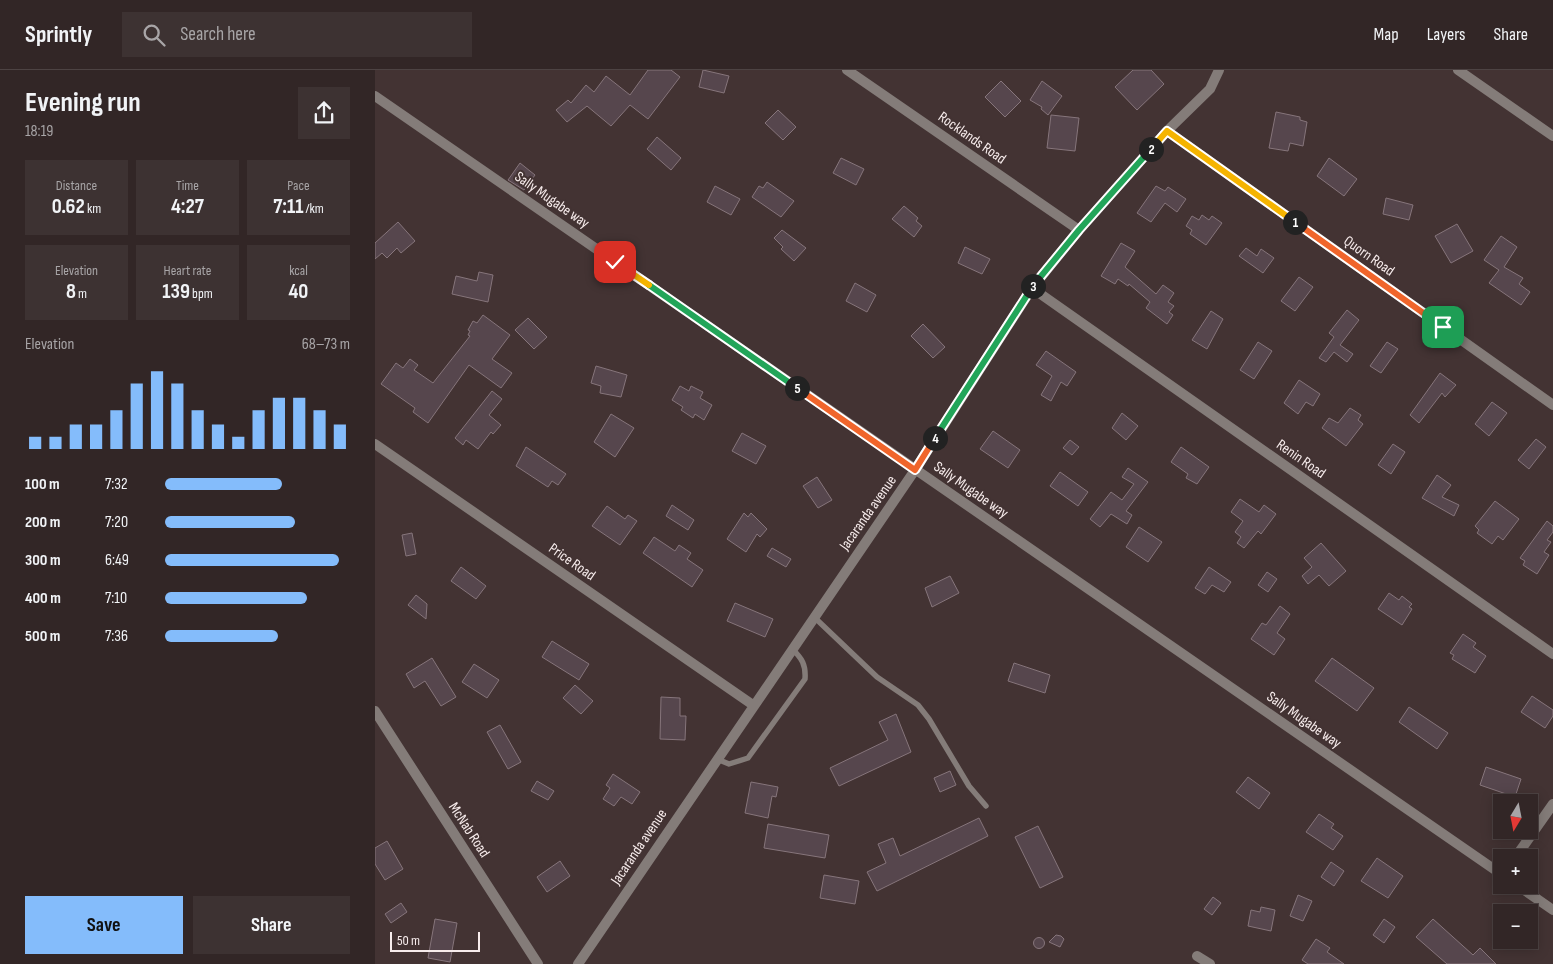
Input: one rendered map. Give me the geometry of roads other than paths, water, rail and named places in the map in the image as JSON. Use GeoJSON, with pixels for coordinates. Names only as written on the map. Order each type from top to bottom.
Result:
{"type":"FeatureCollection","features":[{"type":"Feature","properties":{"kind":"street","name":"Rocklands Road"},"geometry":{"type":"LineString","coordinates":[[847,70],[1079,230]]}},
{"type":"Feature","properties":{"kind":"street","name":"Jacaranda avenue"},"geometry":{"type":"LineString","coordinates":[[578,964],[915,470],[1032,288],[1079,230],[1167,131],[1210,89],[1219,70]]}},
{"type":"Feature","properties":{"kind":"street"},"geometry":{"type":"LineString","coordinates":[[1457,70],[1553,136]]}},
{"type":"Feature","properties":{"kind":"street","name":"Sally Mugabe way"},"geometry":{"type":"LineString","coordinates":[[375,96],[1493,868]]}},
{"type":"Feature","properties":{"kind":"street","name":"Quorn Road"},"geometry":{"type":"LineString","coordinates":[[1167,131],[1553,405]]}},
{"type":"Feature","properties":{"kind":"street","name":"Renin Road"},"geometry":{"type":"LineString","coordinates":[[1032,288],[1553,654]]}},
{"type":"Feature","properties":{"kind":"street","name":"Price Road"},"geometry":{"type":"LineString","coordinates":[[375,444],[753,705]]}},
{"type":"Feature","properties":{"kind":"street","name":"McNab Road"},"geometry":{"type":"LineString","coordinates":[[375,711],[538,964]]}},
{"type":"Feature","properties":{"kind":"street"},"geometry":{"type":"LineString","coordinates":[[1521,849],[1553,804]]}},
{"type":"Feature","properties":{"kind":"street"},"geometry":{"type":"LineString","coordinates":[[1530,894],[1553,910]]}},
{"type":"Feature","properties":{"kind":"street"},"geometry":{"type":"LineString","coordinates":[[1197,956],[1209,964]]}},
{"type":"Feature","properties":{"kind":"lane"},"geometry":{"type":"LineString","coordinates":[[814,617],[877,676],[918,705],[929,719],[969,786],[986,806]]}},
{"type":"Feature","properties":{"kind":"lane"},"geometry":{"type":"LineString","coordinates":[[717,758],[729,764],[748,758],[805,679],[806,669],[801,657],[792,649]]}}]}
